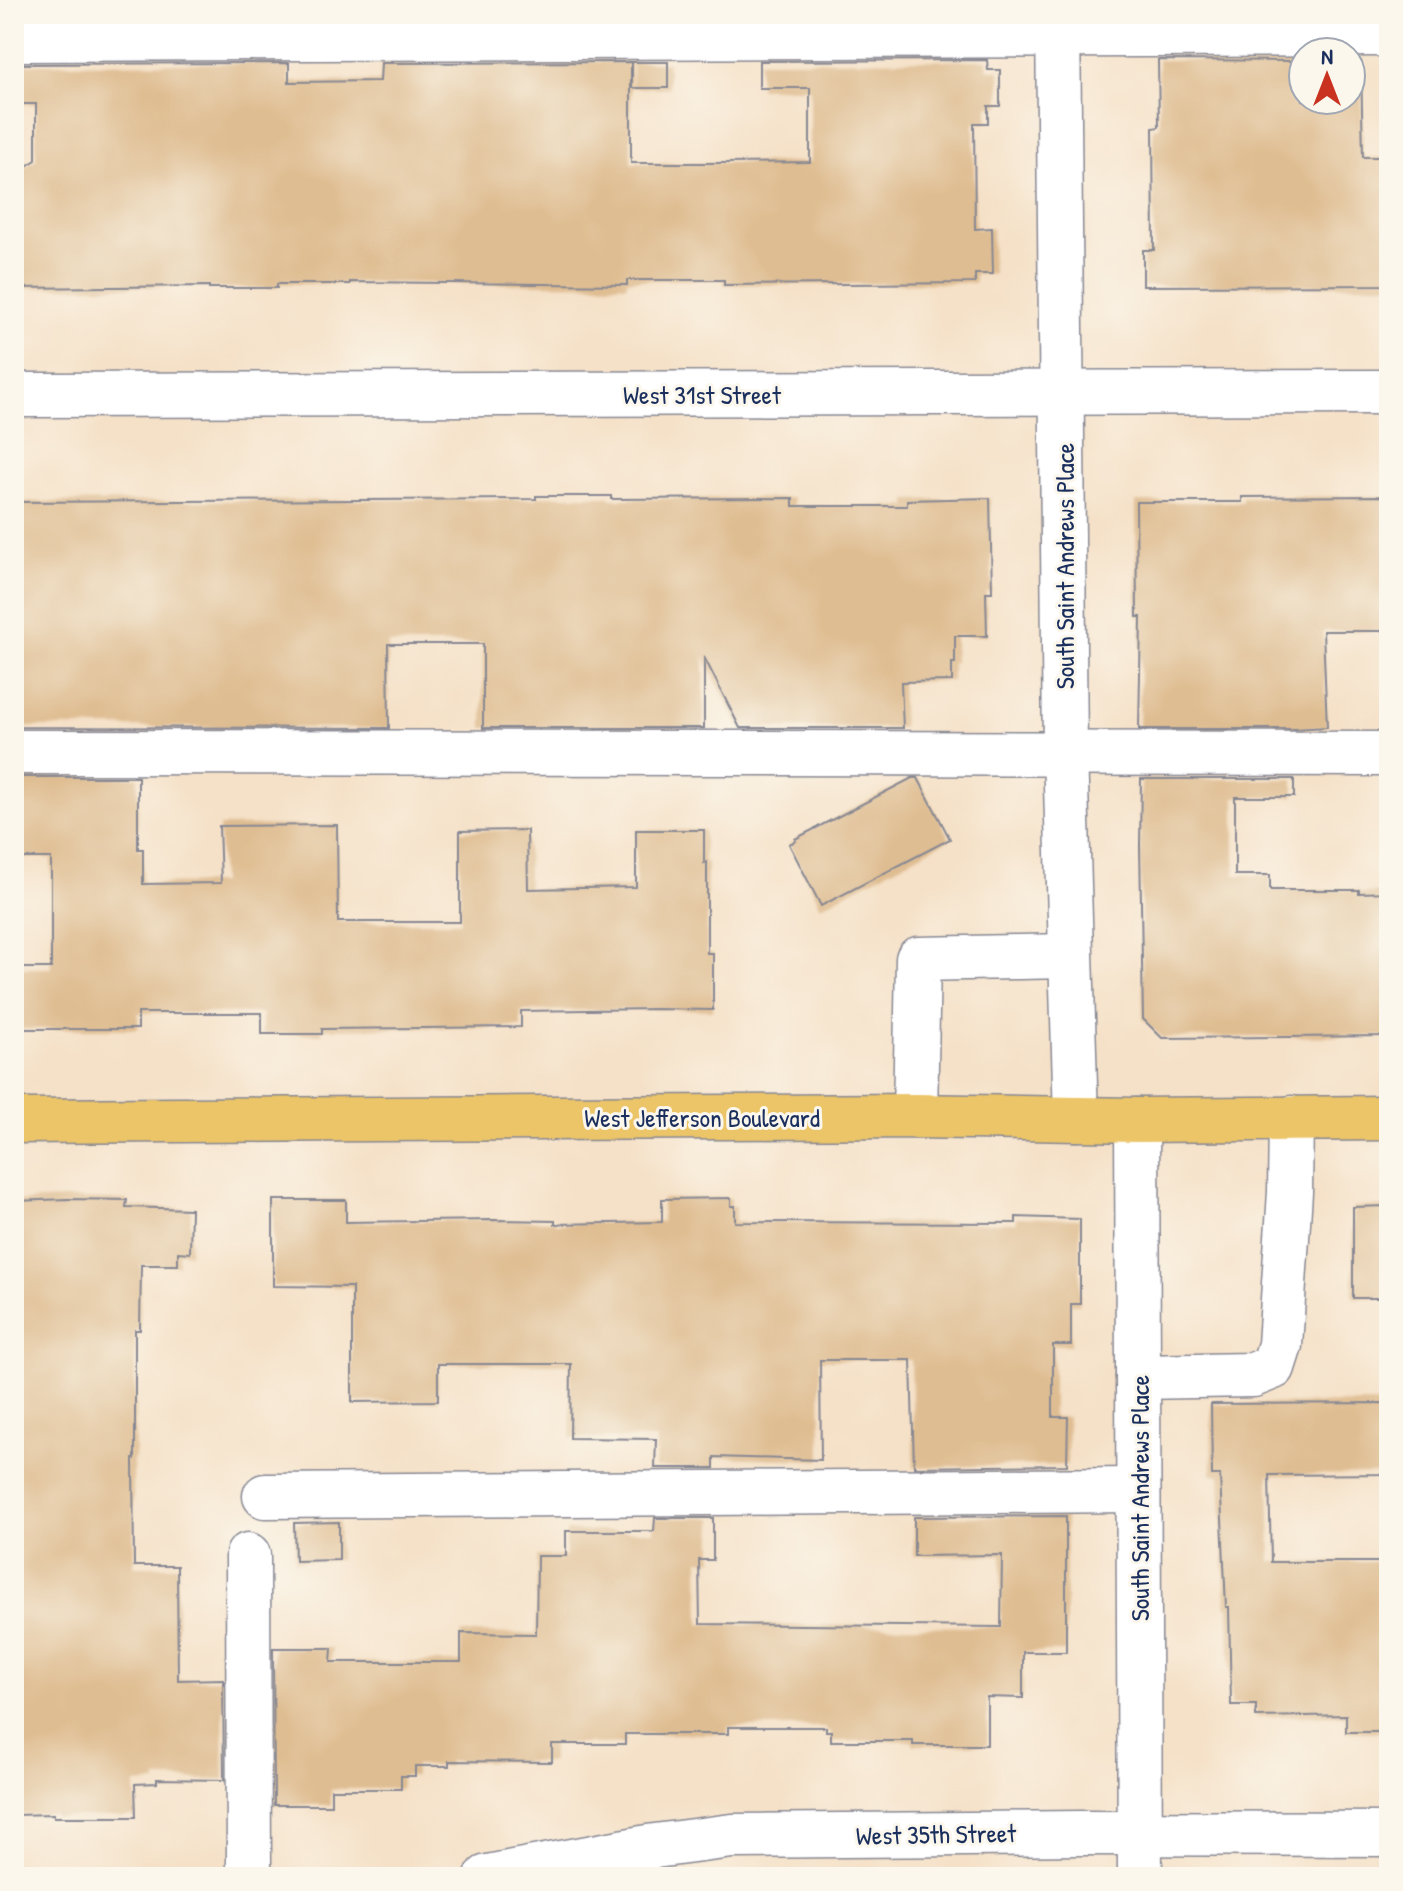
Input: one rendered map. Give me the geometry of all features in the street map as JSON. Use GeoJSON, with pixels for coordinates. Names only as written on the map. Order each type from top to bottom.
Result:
{"type":"FeatureCollection","features":[{"type":"Feature","properties":{"kind":"main road","name":"West Jefferson Boulevard"},"geometry":{"type":"LineString","coordinates":[[14,1121],[915,1116],[1137,1120],[1389,1118]]}},
{"type":"Feature","properties":{"kind":"street"},"geometry":{"type":"LineString","coordinates":[[14,39],[1058,24],[1389,34]]}},
{"type":"Feature","properties":{"kind":"street","name":"South Saint Andrews Place"},"geometry":{"type":"LineString","coordinates":[[1058,24],[1065,752],[1076,1119]]}},
{"type":"Feature","properties":{"kind":"street","name":"West 31st Street"},"geometry":{"type":"LineString","coordinates":[[14,395],[1389,392]]}},
{"type":"Feature","properties":{"kind":"street"},"geometry":{"type":"LineString","coordinates":[[14,752],[1389,754]]}},
{"type":"Feature","properties":{"kind":"street"},"geometry":{"type":"LineString","coordinates":[[915,1116],[918,959],[1070,956]]}},
{"type":"Feature","properties":{"kind":"street"},"geometry":{"type":"LineString","coordinates":[[1138,1377],[1253,1375],[1273,1367],[1280,1345],[1290,1192],[1291,1118]]}},
{"type":"Feature","properties":{"kind":"street","name":"South Saint Andrews Place"},"geometry":{"type":"LineString","coordinates":[[1137,1120],[1140,1856]]}},
{"type":"Feature","properties":{"kind":"street"},"geometry":{"type":"LineString","coordinates":[[265,1496],[1138,1490]]}},
{"type":"Feature","properties":{"kind":"street"},"geometry":{"type":"LineString","coordinates":[[248,1555],[249,1877]]}},
{"type":"Feature","properties":{"kind":"street","name":"West 35th Street"},"geometry":{"type":"LineString","coordinates":[[487,1877],[647,1847],[732,1836],[1081,1833],[1140,1856],[1389,1834]]}},
{"type":"Feature","properties":{"kind":"building"},"geometry":{"type":"Polygon","coordinates":[[[987,60],[988,70],[1000,70],[1000,106],[988,106],[988,123],[974,123],[975,229],[992,228],[993,274],[975,274],[975,283],[724,285],[724,280],[627,280],[627,285],[350,282],[277,284],[277,288],[14,288],[14,174],[36,160],[36,104],[14,104],[14,64],[289,63],[289,82],[380,81],[381,63],[631,62],[631,163],[724,163],[810,162],[810,88],[759,88],[759,61],[987,60]]]}},
{"type":"Feature","properties":{"kind":"building"},"geometry":{"type":"Polygon","coordinates":[[[1158,60],[1287,61],[1287,116],[1362,116],[1363,157],[1389,157],[1389,285],[1143,286],[1143,250],[1154,250],[1153,128],[1159,127],[1158,60]]]}},
{"type":"Feature","properties":{"kind":"building"},"geometry":{"type":"Polygon","coordinates":[[[632,62],[668,62],[668,88],[632,88],[632,62]]]}},
{"type":"Feature","properties":{"kind":"building"},"geometry":{"type":"Polygon","coordinates":[[[536,496],[611,496],[611,499],[793,498],[793,506],[907,506],[907,500],[990,498],[992,592],[986,592],[987,636],[955,636],[952,681],[901,682],[903,728],[740,728],[704,657],[704,728],[483,728],[483,644],[388,644],[389,728],[14,727],[14,502],[536,499],[536,496]]]}},
{"type":"Feature","properties":{"kind":"building"},"geometry":{"type":"Polygon","coordinates":[[[1389,496],[1389,631],[1323,631],[1327,727],[1139,729],[1141,617],[1137,617],[1136,502],[1242,502],[1242,497],[1389,496]]]}},
{"type":"Feature","properties":{"kind":"building"},"geometry":{"type":"Polygon","coordinates":[[[14,777],[138,777],[138,849],[143,849],[143,884],[221,883],[219,826],[337,825],[338,922],[460,922],[460,831],[527,830],[528,889],[636,887],[636,830],[704,830],[707,953],[713,953],[713,1010],[521,1011],[521,1027],[322,1029],[322,1034],[262,1034],[262,1013],[138,1013],[138,1029],[14,1029],[14,968],[51,968],[51,858],[14,858],[14,777]]]}},
{"type":"Feature","properties":{"kind":"building"},"geometry":{"type":"Polygon","coordinates":[[[912,778],[918,778],[950,839],[821,906],[789,844],[912,778]]]}},
{"type":"Feature","properties":{"kind":"building"},"geometry":{"type":"Polygon","coordinates":[[[1141,779],[1294,779],[1294,797],[1235,797],[1235,875],[1270,875],[1270,890],[1389,892],[1389,1036],[1162,1038],[1143,1019],[1141,779]]]}},
{"type":"Feature","properties":{"kind":"building"},"geometry":{"type":"Polygon","coordinates":[[[731,1198],[731,1206],[735,1206],[735,1222],[1016,1223],[1016,1217],[1080,1219],[1080,1304],[1071,1304],[1071,1345],[1053,1345],[1053,1417],[1068,1417],[1067,1465],[914,1467],[911,1360],[820,1360],[821,1460],[714,1457],[714,1468],[655,1468],[656,1439],[570,1438],[571,1364],[438,1364],[438,1401],[352,1402],[352,1287],[273,1286],[273,1200],[346,1200],[346,1222],[494,1220],[555,1221],[555,1224],[662,1222],[662,1199],[731,1198]]]}},
{"type":"Feature","properties":{"kind":"building"},"geometry":{"type":"Polygon","coordinates":[[[127,1200],[126,1207],[191,1209],[190,1253],[178,1252],[178,1265],[141,1265],[140,1330],[135,1330],[134,1566],[177,1566],[178,1680],[223,1679],[224,1780],[157,1779],[157,1783],[135,1784],[136,1817],[14,1815],[14,1201],[127,1200]]]}},
{"type":"Feature","properties":{"kind":"building"},"geometry":{"type":"Polygon","coordinates":[[[1389,1206],[1389,1298],[1353,1298],[1353,1207],[1389,1206]]]}},
{"type":"Feature","properties":{"kind":"building"},"geometry":{"type":"Polygon","coordinates":[[[1389,1403],[1389,1474],[1269,1475],[1271,1562],[1389,1562],[1389,1732],[1346,1732],[1346,1715],[1256,1717],[1256,1705],[1231,1705],[1229,1607],[1226,1607],[1220,1475],[1212,1475],[1211,1404],[1389,1403]]]}},
{"type":"Feature","properties":{"kind":"building"},"geometry":{"type":"Polygon","coordinates":[[[1066,1516],[1066,1652],[1023,1652],[1023,1698],[987,1697],[987,1745],[831,1741],[831,1731],[826,1731],[826,1727],[728,1727],[728,1734],[625,1734],[625,1744],[552,1744],[552,1762],[449,1761],[449,1766],[415,1766],[415,1776],[401,1776],[401,1789],[331,1789],[331,1805],[274,1805],[273,1648],[332,1648],[331,1662],[461,1662],[461,1633],[536,1634],[537,1556],[566,1556],[566,1531],[654,1531],[655,1518],[713,1518],[713,1560],[699,1560],[700,1624],[1001,1627],[1002,1555],[914,1556],[914,1517],[1066,1516]]]}},
{"type":"Feature","properties":{"kind":"building"},"geometry":{"type":"Polygon","coordinates":[[[339,1522],[339,1560],[295,1561],[294,1523],[339,1522]]]}}]}
